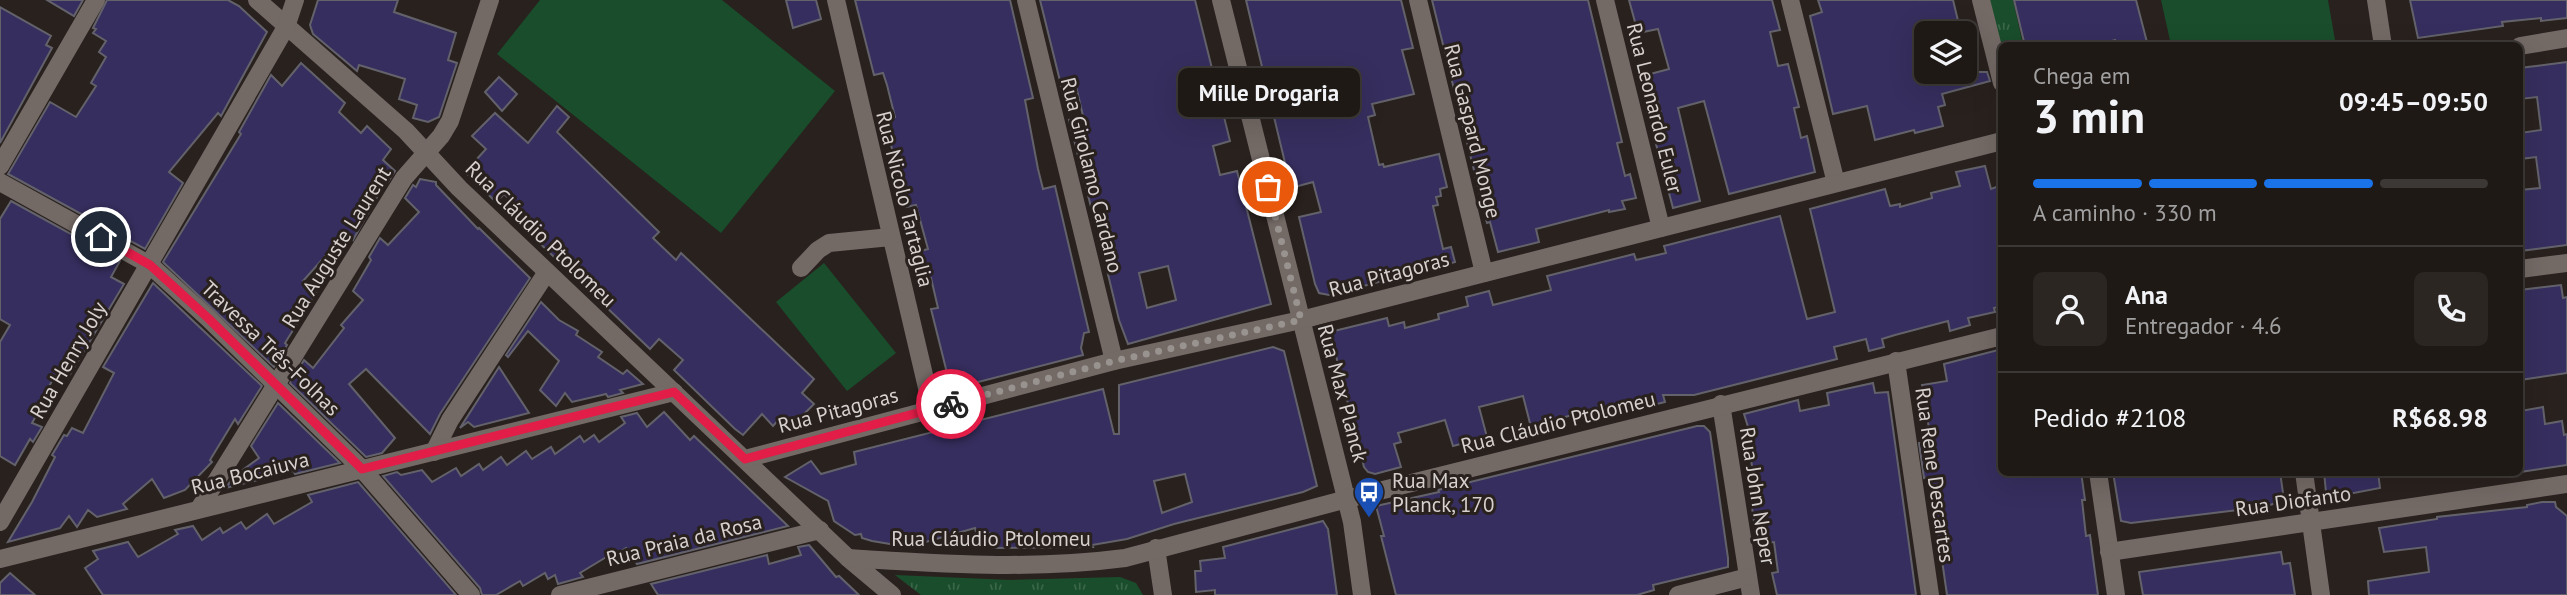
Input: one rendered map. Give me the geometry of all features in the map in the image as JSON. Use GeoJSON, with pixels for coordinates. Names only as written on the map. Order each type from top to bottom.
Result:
{"type":"FeatureCollection","features":[{"type":"Feature","properties":{"kind":"street"},"geometry":{"type":"LineString","coordinates":[[0,166],[96,0]]}},
{"type":"Feature","properties":{"kind":"street","name":"Rua Cláudio Ptolomeu"},"geometry":{"type":"LineString","coordinates":[[257,0],[406,131],[459,187],[848,558],[1037,564],[1125,558],[1347,499],[1998,336]]}},
{"type":"Feature","properties":{"kind":"street","name":"Rua Henry Joly"},"geometry":{"type":"LineString","coordinates":[[0,522],[286,26],[295,0]]}},
{"type":"Feature","properties":{"kind":"street","name":"Rua Auguste Laurent"},"geometry":{"type":"LineString","coordinates":[[199,509],[404,178],[450,121],[490,0]]}},
{"type":"Feature","properties":{"kind":"street","name":"Rua Nicolo Tartaglia"},"geometry":{"type":"LineString","coordinates":[[836,0],[932,409]]}},
{"type":"Feature","properties":{"kind":"street","name":"Rua Girolamo Cardano"},"geometry":{"type":"LineString","coordinates":[[1026,0],[1114,361]]}},
{"type":"Feature","properties":{"kind":"street","name":"Rua Max Planck"},"geometry":{"type":"LineString","coordinates":[[1221,0],[1347,499],[1362,595]]}},
{"type":"Feature","properties":{"kind":"street","name":"Rua Gaspard Monge"},"geometry":{"type":"LineString","coordinates":[[1418,0],[1484,272]]}},
{"type":"Feature","properties":{"kind":"street","name":"Rua Leonardo Euler"},"geometry":{"type":"LineString","coordinates":[[1605,0],[1661,228]]}},
{"type":"Feature","properties":{"kind":"street"},"geometry":{"type":"LineString","coordinates":[[1790,0],[1836,184]]}},
{"type":"Feature","properties":{"kind":"street"},"geometry":{"type":"LineString","coordinates":[[1981,0],[1998,67]]}},
{"type":"Feature","properties":{"kind":"street"},"geometry":{"type":"LineString","coordinates":[[2376,0],[2382,42]]}},
{"type":"Feature","properties":{"kind":"street"},"geometry":{"type":"LineString","coordinates":[[2523,45],[2567,38]]}},
{"type":"Feature","properties":{"kind":"street","name":"Rua Pitagoras"},"geometry":{"type":"LineString","coordinates":[[745,459],[1114,361],[1301,320],[1998,142]]}},
{"type":"Feature","properties":{"kind":"street","name":"Travessa Três-Folhas"},"geometry":{"type":"LineString","coordinates":[[0,182],[150,265],[362,469],[471,595]]}},
{"type":"Feature","properties":{"kind":"street"},"geometry":{"type":"LineString","coordinates":[[802,268],[818,250],[829,243],[891,237]]}},
{"type":"Feature","properties":{"kind":"street"},"geometry":{"type":"LineString","coordinates":[[2523,269],[2567,263]]}},
{"type":"Feature","properties":{"kind":"street"},"geometry":{"type":"LineString","coordinates":[[434,452],[450,421],[547,272]]}},
{"type":"Feature","properties":{"kind":"street","name":"Rua Rene Descartes"},"geometry":{"type":"LineString","coordinates":[[1896,360],[1930,595]]}},
{"type":"Feature","properties":{"kind":"street","name":"Rua Bocaiuva"},"geometry":{"type":"LineString","coordinates":[[0,559],[674,392]]}},
{"type":"Feature","properties":{"kind":"street","name":"Rua John Neper"},"geometry":{"type":"LineString","coordinates":[[1721,404],[1749,586]]}},
{"type":"Feature","properties":{"kind":"street"},"geometry":{"type":"LineString","coordinates":[[2099,476],[2116,595]]}},
{"type":"Feature","properties":{"kind":"street"},"geometry":{"type":"LineString","coordinates":[[2305,476],[2321,595]]}},
{"type":"Feature","properties":{"kind":"street","name":"Rua Diofanto"},"geometry":{"type":"LineString","coordinates":[[2109,552],[2567,484]]}},
{"type":"Feature","properties":{"kind":"street","name":"Rua Praia da Rosa"},"geometry":{"type":"LineString","coordinates":[[560,595],[593,591],[820,530]]}},
{"type":"Feature","properties":{"kind":"street"},"geometry":{"type":"LineString","coordinates":[[1156,548],[1163,595]]}},
{"type":"Feature","properties":{"kind":"street"},"geometry":{"type":"LineString","coordinates":[[848,558],[892,595]]}},
{"type":"Feature","properties":{"kind":"street"},"geometry":{"type":"LineString","coordinates":[[1678,595],[1749,586]]}},
{"type":"Feature","properties":{"kind":"green space"},"geometry":{"type":"Polygon","coordinates":[[[540,0],[722,0],[835,91],[721,233],[497,54],[540,0]]]}},
{"type":"Feature","properties":{"kind":"green space"},"geometry":{"type":"Polygon","coordinates":[[[1981,0],[2013,0],[2022,42],[1998,42],[1998,67],[1981,0]]]}},
{"type":"Feature","properties":{"kind":"green space"},"geometry":{"type":"Polygon","coordinates":[[[2161,0],[2328,0],[2335,40],[2327,42],[2170,42],[2161,0]]]}},
{"type":"Feature","properties":{"kind":"green space"},"geometry":{"type":"Polygon","coordinates":[[[824,263],[896,353],[847,391],[776,302],[824,263]]]}},
{"type":"Feature","properties":{"kind":"green space"},"geometry":{"type":"Polygon","coordinates":[[[895,575],[1011,580],[1120,577],[1136,583],[1143,595],[921,595],[895,575]]]}},
{"type":"Feature","properties":{"kind":"building"},"geometry":{"type":"Polygon","coordinates":[[[47,0],[83,0],[74,16],[47,0]]]}},
{"type":"Feature","properties":{"kind":"building"},"geometry":{"type":"Polygon","coordinates":[[[107,0],[228,0],[239,6],[267,32],[221,116],[218,113],[169,172],[183,183],[145,249],[8,174],[50,102],[76,117],[96,86],[91,83],[106,57],[99,52],[106,41],[93,33],[96,29],[93,28],[107,0]]]}},
{"type":"Feature","properties":{"kind":"building"},"geometry":{"type":"Polygon","coordinates":[[[318,0],[398,0],[394,12],[456,33],[448,60],[457,63],[439,117],[428,122],[413,118],[417,105],[399,99],[405,79],[359,65],[357,71],[313,34],[310,25],[318,0]]]}},
{"type":"Feature","properties":{"kind":"building"},"geometry":{"type":"Polygon","coordinates":[[[786,0],[816,0],[821,19],[793,28],[786,0]]]}},
{"type":"Feature","properties":{"kind":"building"},"geometry":{"type":"Polygon","coordinates":[[[855,0],[1010,0],[1033,98],[1025,100],[1038,169],[1043,189],[1055,186],[1089,332],[1084,333],[1081,348],[1083,355],[951,389],[931,309],[938,308],[931,278],[924,280],[917,252],[928,249],[916,205],[906,207],[885,120],[895,117],[883,73],[874,75],[855,0]]]}},
{"type":"Feature","properties":{"kind":"building"},"geometry":{"type":"Polygon","coordinates":[[[1040,0],[1195,0],[1230,141],[1213,146],[1220,175],[1237,171],[1271,304],[1128,344],[1119,320],[1106,266],[1114,264],[1110,250],[1115,249],[1104,204],[1091,207],[1069,120],[1083,116],[1076,86],[1062,89],[1040,0]],[[1168,266],[1139,273],[1147,308],[1176,300],[1168,266]]]}},
{"type":"Feature","properties":{"kind":"building"},"geometry":{"type":"Polygon","coordinates":[[[1246,0],[1401,0],[1413,48],[1402,50],[1414,94],[1372,104],[1375,115],[1368,117],[1379,165],[1383,164],[1384,167],[1439,154],[1447,187],[1440,189],[1441,196],[1436,197],[1438,205],[1433,206],[1443,249],[1451,247],[1455,262],[1329,295],[1319,293],[1299,217],[1321,212],[1313,182],[1291,188],[1246,0]]]}},
{"type":"Feature","properties":{"kind":"building"},"geometry":{"type":"Polygon","coordinates":[[[1432,0],[1588,0],[1622,142],[1617,143],[1625,176],[1630,174],[1636,198],[1622,201],[1625,209],[1609,210],[1536,229],[1539,242],[1498,252],[1490,222],[1487,223],[1432,0]]]}},
{"type":"Feature","properties":{"kind":"building"},"geometry":{"type":"Polygon","coordinates":[[[1629,0],[1772,0],[1780,30],[1770,32],[1778,66],[1788,64],[1799,107],[1794,108],[1801,138],[1807,136],[1815,172],[1729,194],[1704,101],[1678,108],[1700,201],[1673,208],[1652,129],[1664,126],[1657,97],[1645,99],[1639,77],[1669,69],[1658,29],[1638,33],[1629,0]]]}},
{"type":"Feature","properties":{"kind":"building"},"geometry":{"type":"Polygon","coordinates":[[[1818,0],[1953,0],[1958,21],[1914,21],[1914,84],[1977,84],[1977,72],[1987,72],[1990,81],[1942,94],[1945,105],[1938,107],[1943,126],[1875,140],[1867,106],[1833,114],[1810,16],[1822,12],[1818,0]]]}},
{"type":"Feature","properties":{"kind":"building"},"geometry":{"type":"Polygon","coordinates":[[[2014,0],[2136,0],[2147,42],[2115,40],[2024,42],[2014,0]]]}},
{"type":"Feature","properties":{"kind":"building"},"geometry":{"type":"Polygon","coordinates":[[[2410,0],[2567,0],[2567,18],[2502,22],[2503,26],[2418,38],[2410,0]]]}},
{"type":"Feature","properties":{"kind":"building"},"geometry":{"type":"Polygon","coordinates":[[[0,7],[51,36],[46,45],[52,48],[0,143],[0,7]]]}},
{"type":"Feature","properties":{"kind":"building"},"geometry":{"type":"Polygon","coordinates":[[[2567,62],[2567,245],[2523,251],[2523,190],[2540,188],[2536,157],[2523,159],[2523,133],[2541,130],[2537,97],[2523,99],[2523,68],[2567,62]]]}},
{"type":"Feature","properties":{"kind":"building"},"geometry":{"type":"Polygon","coordinates":[[[301,63],[345,103],[339,112],[361,133],[367,126],[391,149],[383,160],[395,171],[388,182],[386,181],[353,240],[346,233],[303,281],[316,293],[285,343],[287,345],[274,367],[163,262],[241,134],[239,132],[271,75],[282,86],[301,63]]]}},
{"type":"Feature","properties":{"kind":"building"},"geometry":{"type":"Polygon","coordinates":[[[499,77],[517,94],[502,111],[485,92],[499,77]]]}},
{"type":"Feature","properties":{"kind":"building"},"geometry":{"type":"Polygon","coordinates":[[[557,106],[569,117],[557,132],[659,232],[653,238],[676,260],[681,253],[814,379],[802,393],[814,404],[792,426],[782,416],[773,426],[762,414],[743,435],[735,429],[674,370],[683,360],[659,339],[650,349],[527,231],[535,223],[504,194],[496,202],[465,172],[486,149],[472,136],[495,113],[528,143],[557,106]]]}},
{"type":"Feature","properties":{"kind":"building"},"geometry":{"type":"Polygon","coordinates":[[[1985,166],[1991,189],[1998,186],[1998,307],[1994,308],[1995,312],[1968,318],[1970,325],[1950,331],[1948,321],[1882,339],[1884,347],[1869,351],[1866,339],[1834,347],[1837,359],[1694,395],[1663,395],[1665,402],[1589,421],[1587,411],[1554,420],[1556,429],[1533,435],[1523,396],[1479,407],[1487,437],[1453,446],[1445,420],[1398,433],[1401,442],[1394,444],[1401,467],[1375,474],[1364,467],[1330,332],[1387,318],[1389,326],[1404,322],[1405,328],[1439,319],[1438,314],[1468,306],[1466,297],[1489,291],[1493,305],[1551,290],[1547,276],[1634,254],[1636,260],[1666,253],[1664,246],[1780,216],[1807,319],[1835,312],[1810,209],[1885,189],[1890,206],[1900,204],[1900,207],[1932,198],[1931,193],[1960,186],[1956,172],[1985,166]]]}},
{"type":"Feature","properties":{"kind":"building"},"geometry":{"type":"Polygon","coordinates":[[[420,179],[436,182],[478,229],[530,278],[440,414],[430,434],[366,369],[349,384],[395,438],[382,453],[366,457],[290,383],[304,360],[313,368],[344,328],[341,325],[363,300],[353,291],[380,238],[388,245],[419,212],[405,198],[420,179]]]}},
{"type":"Feature","properties":{"kind":"building"},"geometry":{"type":"Polygon","coordinates":[[[11,201],[120,261],[111,277],[124,284],[68,378],[57,373],[42,398],[45,400],[32,423],[42,427],[33,442],[30,439],[15,465],[0,456],[0,342],[10,325],[0,319],[0,219],[11,201]]]}},
{"type":"Feature","properties":{"kind":"building"},"geometry":{"type":"Polygon","coordinates":[[[153,283],[262,386],[238,424],[235,419],[210,460],[212,462],[185,490],[164,498],[152,479],[123,504],[127,509],[97,517],[88,510],[77,527],[69,516],[60,528],[8,542],[32,502],[55,457],[52,455],[64,435],[67,436],[72,428],[83,433],[114,373],[103,367],[153,283]]]}},
{"type":"Feature","properties":{"kind":"building"},"geometry":{"type":"Polygon","coordinates":[[[2561,285],[2563,298],[2567,297],[2567,373],[2523,380],[2523,290],[2561,285]]]}},
{"type":"Feature","properties":{"kind":"building"},"geometry":{"type":"Polygon","coordinates":[[[541,302],[559,320],[578,331],[576,335],[602,352],[598,357],[623,374],[627,370],[643,384],[620,390],[623,393],[608,397],[606,394],[572,402],[565,393],[556,406],[540,390],[559,361],[528,331],[508,357],[506,355],[541,302]]]}},
{"type":"Feature","properties":{"kind":"building"},"geometry":{"type":"Polygon","coordinates":[[[1273,347],[1284,351],[1317,486],[1127,539],[1092,545],[1093,547],[993,548],[990,533],[977,536],[975,528],[908,547],[872,541],[862,538],[861,534],[855,535],[834,521],[828,501],[785,477],[811,461],[821,474],[856,464],[854,452],[1103,389],[1114,434],[1119,434],[1119,385],[1273,347]],[[1185,474],[1154,481],[1162,513],[1192,502],[1185,474]]]}},
{"type":"Feature","properties":{"kind":"building"},"geometry":{"type":"Polygon","coordinates":[[[1998,350],[1998,476],[2082,476],[2086,536],[2090,535],[2098,595],[1947,595],[1930,477],[1924,478],[1919,443],[1931,441],[1922,385],[1947,381],[1944,364],[1998,350]]]}},
{"type":"Feature","properties":{"kind":"building"},"geometry":{"type":"Polygon","coordinates":[[[499,367],[529,413],[474,427],[468,422],[460,428],[499,367]]]}},
{"type":"Feature","properties":{"kind":"building"},"geometry":{"type":"Polygon","coordinates":[[[1873,383],[1875,393],[1888,392],[1916,595],[1777,595],[1772,573],[1778,572],[1774,542],[1757,544],[1749,485],[1755,484],[1746,430],[1749,430],[1744,414],[1798,400],[1800,411],[1829,405],[1827,393],[1873,383]]]}},
{"type":"Feature","properties":{"kind":"building"},"geometry":{"type":"Polygon","coordinates":[[[278,403],[340,463],[295,474],[293,471],[226,488],[233,477],[259,458],[251,446],[278,403]]]}},
{"type":"Feature","properties":{"kind":"building"},"geometry":{"type":"Polygon","coordinates":[[[2543,407],[2545,424],[2562,421],[2564,435],[2567,434],[2567,465],[2523,472],[2523,410],[2543,407]]]}},
{"type":"Feature","properties":{"kind":"building"},"geometry":{"type":"Polygon","coordinates":[[[664,412],[690,440],[694,436],[788,526],[637,564],[626,548],[580,573],[583,577],[558,584],[555,575],[548,579],[545,573],[523,586],[520,581],[496,595],[482,595],[480,588],[383,476],[422,470],[432,482],[456,468],[461,476],[479,464],[483,470],[501,457],[507,465],[526,451],[532,459],[551,447],[555,454],[580,436],[584,442],[594,435],[599,442],[625,423],[621,417],[637,413],[647,427],[664,412]]]}},
{"type":"Feature","properties":{"kind":"building"},"geometry":{"type":"Polygon","coordinates":[[[1704,426],[1710,432],[1728,567],[1653,585],[1654,590],[1637,595],[1396,595],[1376,506],[1704,426]]]}},
{"type":"Feature","properties":{"kind":"building"},"geometry":{"type":"Polygon","coordinates":[[[2114,476],[2281,476],[2283,493],[2273,504],[2263,507],[2131,523],[2121,521],[2114,476]]]}},
{"type":"Feature","properties":{"kind":"building"},"geometry":{"type":"Polygon","coordinates":[[[2324,476],[2378,476],[2380,488],[2333,497],[2326,492],[2324,476]]]}},
{"type":"Feature","properties":{"kind":"building"},"geometry":{"type":"Polygon","coordinates":[[[358,482],[456,595],[103,595],[85,568],[98,559],[93,551],[128,542],[138,557],[178,534],[175,530],[193,526],[202,540],[220,528],[223,533],[241,522],[246,529],[267,514],[274,524],[312,502],[308,495],[358,482]]]}},
{"type":"Feature","properties":{"kind":"building"},"geometry":{"type":"Polygon","coordinates":[[[2542,502],[2555,502],[2556,507],[2567,516],[2567,595],[2369,595],[2368,581],[2429,572],[2426,547],[2384,552],[2379,528],[2437,517],[2527,507],[2542,502]]]}},
{"type":"Feature","properties":{"kind":"building"},"geometry":{"type":"Polygon","coordinates":[[[1323,521],[1328,529],[1337,595],[1215,595],[1215,590],[1196,592],[1195,571],[1201,571],[1200,561],[1225,558],[1223,547],[1323,521]]]}},
{"type":"Feature","properties":{"kind":"building"},"geometry":{"type":"Polygon","coordinates":[[[809,545],[836,577],[839,576],[859,595],[658,595],[651,584],[767,555],[769,564],[801,555],[798,547],[809,545]]]}},
{"type":"Feature","properties":{"kind":"building"},"geometry":{"type":"Polygon","coordinates":[[[2281,552],[2283,564],[2290,563],[2295,595],[2143,595],[2139,572],[2281,552]]]}},
{"type":"Feature","properties":{"kind":"building"},"geometry":{"type":"Polygon","coordinates":[[[10,573],[35,595],[0,595],[0,583],[10,573]]]}},
{"type":"Feature","properties":{"kind":"way so far"},"geometry":{"type":"LineString","coordinates":[[951,404],[1114,361],[1301,320],[1268,187]]}},
{"type":"Feature","properties":{"kind":"place","name":"Mille Drogaria"},"geometry":{"type":"Point","coordinates":[1268,187]}},
{"type":"Feature","properties":{"kind":"place","name":"Rua Max Planck, 170"},"geometry":{"type":"Point","coordinates":[1369,519]}},
{"type":"Feature","properties":{"kind":"route"},"geometry":{"type":"LineString","coordinates":[[101,237],[150,265],[362,469],[674,392],[745,459],[951,404]]}}]}
